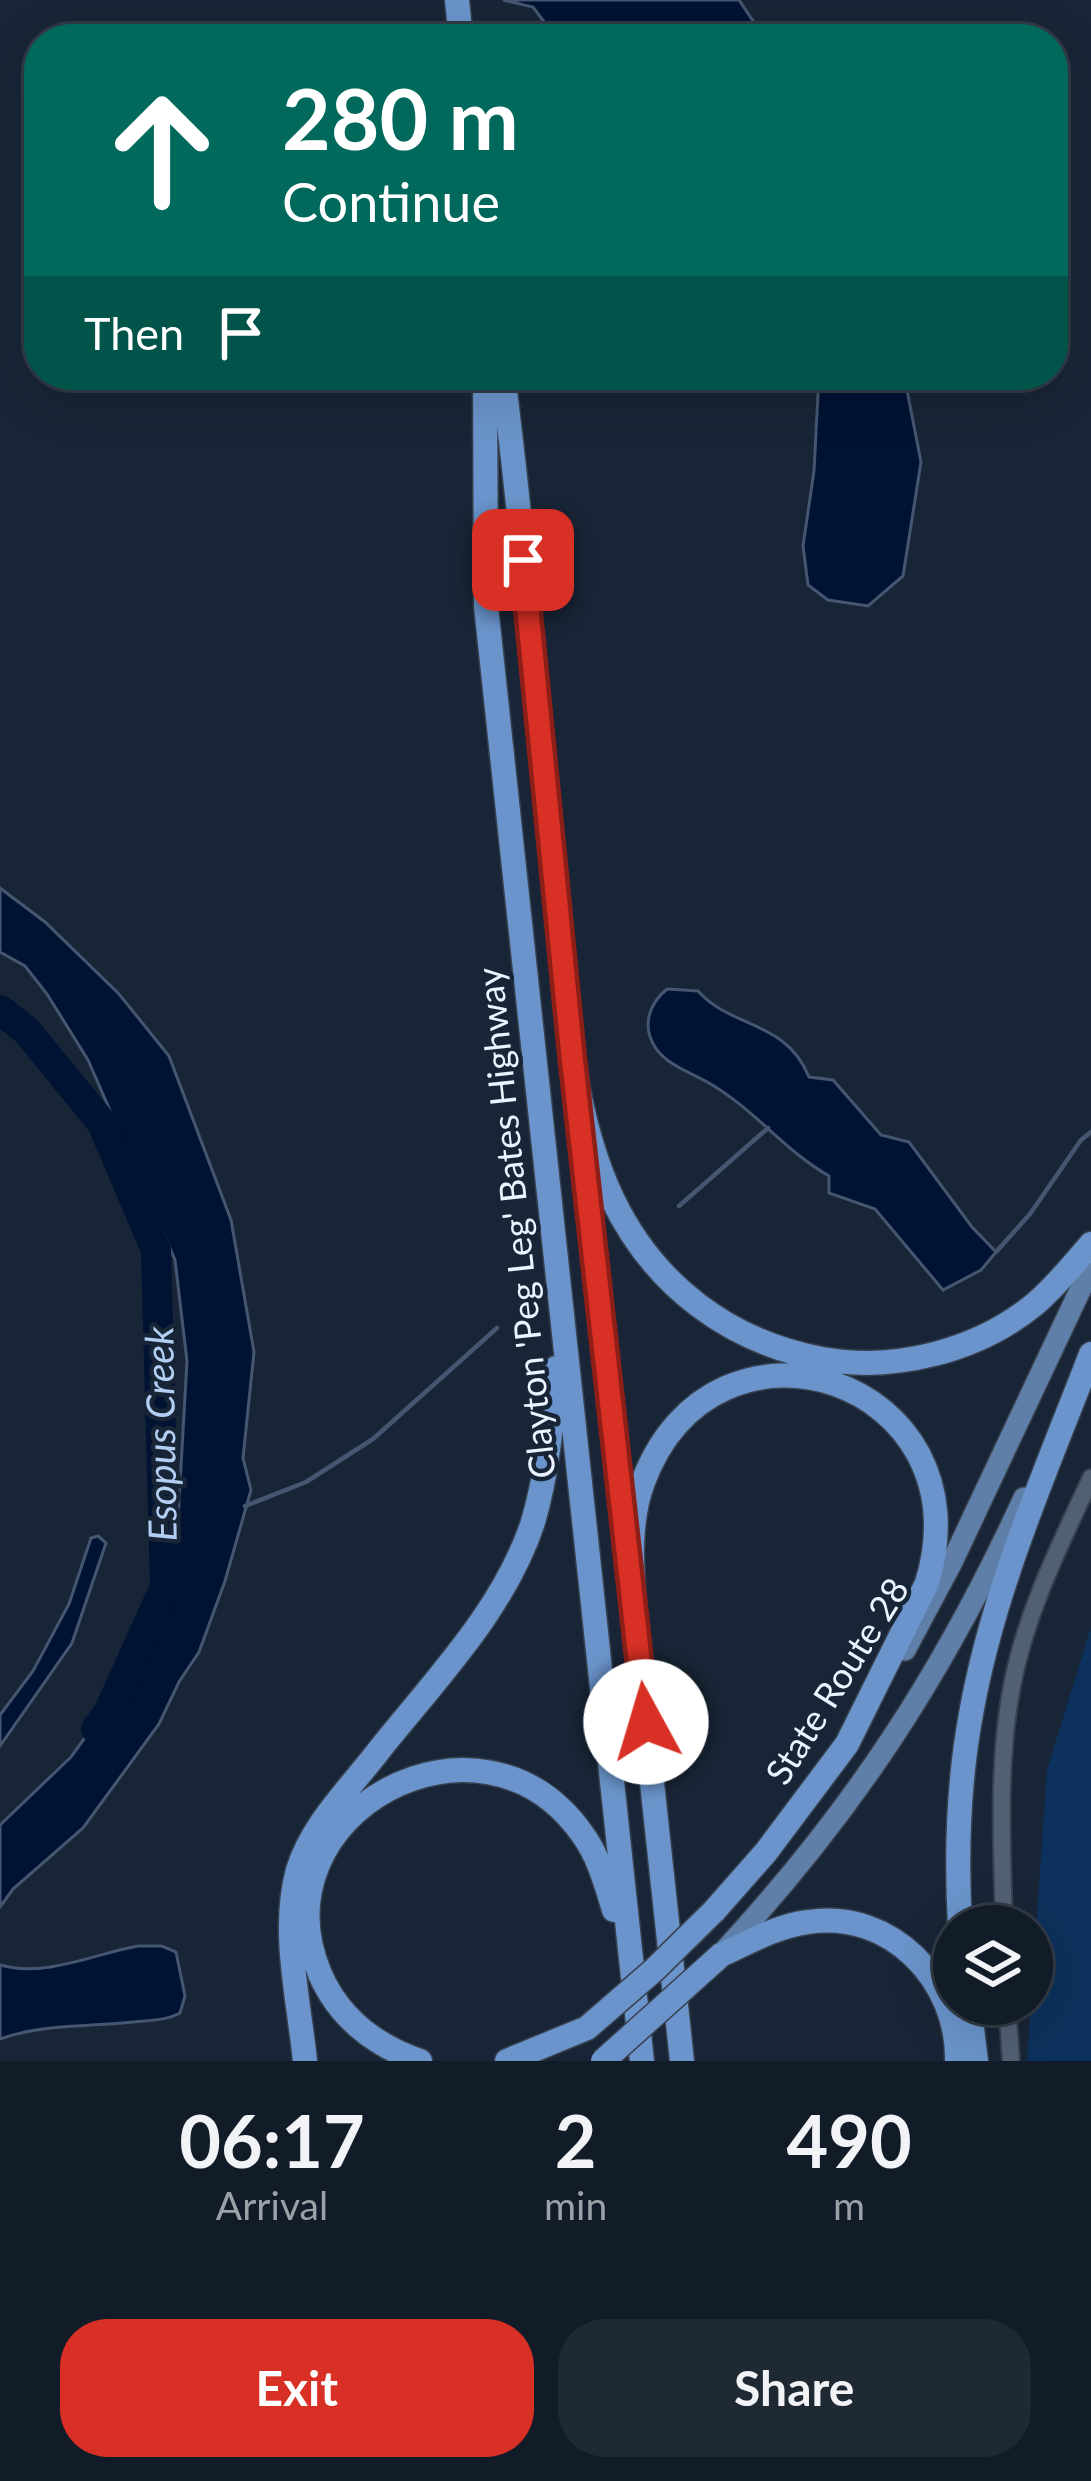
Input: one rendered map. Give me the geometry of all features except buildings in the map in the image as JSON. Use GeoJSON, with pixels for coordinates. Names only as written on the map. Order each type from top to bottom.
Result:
{"type":"FeatureCollection","features":[{"type":"Feature","properties":{"kind":"highway","name":"Clayton 'Peg Leg' Bates Highway"},"geometry":{"type":"LineString","coordinates":[[485,390],[486,606],[642,2061]]}},
{"type":"Feature","properties":{"kind":"highway"},"geometry":{"type":"LineString","coordinates":[[505,390],[572,1056],[604,1179],[634,1238],[681,1293],[718,1320],[761,1342],[807,1356],[851,1362],[944,1351],[991,1333],[1053,1287],[1091,1244]]}},
{"type":"Feature","properties":{"kind":"highway","name":"Clayton 'Peg Leg' Bates Highway"},"geometry":{"type":"LineString","coordinates":[[572,1056],[685,2061]]}},
{"type":"Feature","properties":{"kind":"highway"},"geometry":{"type":"LineString","coordinates":[[305,2061],[291,1913],[300,1863],[323,1821],[488,1610],[518,1558],[547,1463],[560,1300]]}},
{"type":"Feature","properties":{"kind":"highway"},"geometry":{"type":"LineString","coordinates":[[959,1905],[964,1760],[981,1664],[1008,1573],[1091,1352]]}},
{"type":"Feature","properties":{"kind":"highway"},"geometry":{"type":"LineString","coordinates":[[636,1636],[636,1505],[652,1461],[680,1422],[716,1393],[760,1377],[804,1376],[866,1398],[916,1448],[934,1491],[938,1535],[927,1583],[847,1744]]}},
{"type":"Feature","properties":{"kind":"highway","name":"State Route 28"},"geometry":{"type":"LineString","coordinates":[[544,2061],[587,2028],[714,1911],[766,1852],[847,1744]]}},
{"type":"Feature","properties":{"kind":"highway"},"geometry":{"type":"LineString","coordinates":[[420,2061],[377,2042],[340,2008],[326,1987],[310,1939],[312,1890],[326,1850],[368,1800],[407,1778],[452,1768],[498,1773],[556,1804],[597,1857],[632,1968]]}},
{"type":"Feature","properties":{"kind":"highway"},"geometry":{"type":"LineString","coordinates":[[721,1955],[811,1921],[845,1922],[878,1931],[908,1949],[931,1974],[950,2012],[957,2061]]}},
{"type":"Feature","properties":{"kind":"highway","name":"State Route 28"},"geometry":{"type":"LineString","coordinates":[[603,2061],[721,1955]]}},
{"type":"Feature","properties":{"kind":"highway"},"geometry":{"type":"LineString","coordinates":[[972,2025],[976,2061]]}},
{"type":"Feature","properties":{"kind":"highway"},"geometry":{"type":"LineString","coordinates":[[507,2061],[587,2028]]}},
{"type":"Feature","properties":{"kind":"main road","name":"State Route 28"},"geometry":{"type":"LineString","coordinates":[[847,1744],[904,1653],[952,1562],[1091,1267]]}},
{"type":"Feature","properties":{"kind":"main road","name":"State Route 28"},"geometry":{"type":"LineString","coordinates":[[721,1955],[846,1808],[934,1676],[993,1564],[1091,1352]]}},
{"type":"Feature","properties":{"kind":"street"},"geometry":{"type":"LineString","coordinates":[[1004,1905],[1004,1754],[1012,1685],[1042,1587],[1091,1478]]}},
{"type":"Feature","properties":{"kind":"street"},"geometry":{"type":"LineString","coordinates":[[1008,2025],[1011,2061]]}},
{"type":"Feature","properties":{"kind":"shaded area"},"geometry":{"type":"Polygon","coordinates":[[[503,0],[739,0],[755,24],[546,24],[533,7],[503,0]]]}},
{"type":"Feature","properties":{"kind":"shaded area"},"geometry":{"type":"Polygon","coordinates":[[[818,390],[907,390],[921,462],[903,576],[868,606],[828,600],[808,585],[803,546],[814,471],[818,390]]]}},
{"type":"Feature","properties":{"kind":"shaded area"},"geometry":{"type":"Polygon","coordinates":[[[0,888],[45,922],[119,994],[169,1056],[231,1220],[254,1352],[243,1458],[251,1490],[199,1652],[159,1724],[83,1828],[13,1889],[0,1907],[0,1825],[71,1757],[113,1699],[145,1643],[177,1537],[187,1361],[175,1260],[88,1060],[25,966],[0,952],[0,888]]]}},
{"type":"Feature","properties":{"kind":"shaded area"},"geometry":{"type":"Polygon","coordinates":[[[667,989],[698,991],[726,1012],[773,1035],[799,1058],[809,1077],[833,1080],[881,1135],[909,1142],[996,1252],[981,1270],[943,1290],[875,1209],[829,1193],[829,1176],[725,1093],[666,1059],[651,1039],[648,1023],[652,1008],[667,989]]]}},
{"type":"Feature","properties":{"kind":"shaded area"},"geometry":{"type":"Polygon","coordinates":[[[98,1536],[106,1543],[72,1643],[0,1746],[0,1715],[33,1671],[69,1604],[91,1538],[98,1536]]]}},
{"type":"Feature","properties":{"kind":"shaded area"},"geometry":{"type":"Polygon","coordinates":[[[1091,1627],[1091,2061],[1027,2061],[1029,2025],[1053,2025],[1053,1905],[1038,1905],[1047,1770],[1091,1627]]]}},
{"type":"Feature","properties":{"kind":"shaded area"},"geometry":{"type":"Polygon","coordinates":[[[138,1946],[162,1946],[176,1952],[185,1996],[180,2013],[158,2020],[32,2031],[0,2039],[0,1965],[51,1967],[138,1946]]]}},
{"type":"Feature","properties":{"kind":"waterway","name":"Esopus Creek"},"geometry":{"type":"LineString","coordinates":[[0,1010],[26,1030],[102,1123],[156,1250],[165,1587],[108,1713],[96,1729]]}},
{"type":"Feature","properties":{"kind":"waterway"},"geometry":{"type":"LineString","coordinates":[[679,1206],[768,1128]]}},
{"type":"Feature","properties":{"kind":"waterway"},"geometry":{"type":"LineString","coordinates":[[996,1252],[1091,1132]]}},
{"type":"Feature","properties":{"kind":"waterway"},"geometry":{"type":"LineString","coordinates":[[245,1506],[306,1482],[373,1439],[497,1328]]}},
{"type":"Feature","properties":{"kind":"route"},"geometry":{"type":"LineString","coordinates":[[523,560],[646,1722]]}}]}
